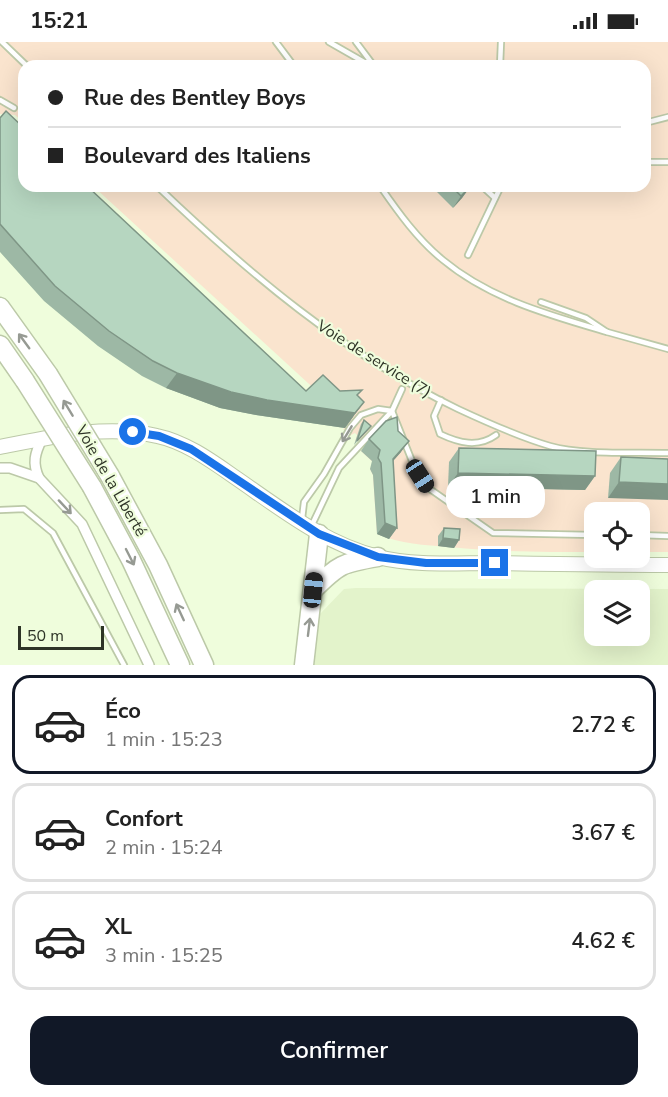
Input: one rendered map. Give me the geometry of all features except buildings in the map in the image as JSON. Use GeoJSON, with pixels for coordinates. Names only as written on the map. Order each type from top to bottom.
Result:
{"type":"FeatureCollection","features":[{"type":"Feature","properties":{"kind":"highway","name":"Voie de la Liberté"},"geometry":{"type":"LineString","coordinates":[[0,307],[48,374],[110,476],[158,566],[204,665]]}},
{"type":"Feature","properties":{"kind":"highway","name":"Voie de la Liberté"},"geometry":{"type":"LineString","coordinates":[[0,345],[92,487],[131,560],[180,665]]}},
{"type":"Feature","properties":{"kind":"highway"},"geometry":{"type":"LineString","coordinates":[[304,665],[313,590],[310,529]]}},
{"type":"Feature","properties":{"kind":"highway"},"geometry":{"type":"LineString","coordinates":[[313,590],[335,568],[351,561],[378,557]]}},
{"type":"Feature","properties":{"kind":"street"},"geometry":{"type":"LineString","coordinates":[[0,447],[105,431],[159,436],[191,449],[217,465],[310,529],[378,557],[426,563],[668,565]]}},
{"type":"Feature","properties":{"kind":"street"},"geometry":{"type":"LineString","coordinates":[[42,439],[34,460],[39,478],[82,524],[149,665]]}},
{"type":"Feature","properties":{"kind":"street"},"geometry":{"type":"LineString","coordinates":[[0,468],[10,468],[39,478]]}},
{"type":"Feature","properties":{"kind":"lane"},"geometry":{"type":"LineString","coordinates":[[2,42],[21,60]]}},
{"type":"Feature","properties":{"kind":"lane"},"geometry":{"type":"LineString","coordinates":[[276,42],[290,60]]}},
{"type":"Feature","properties":{"kind":"lane"},"geometry":{"type":"LineString","coordinates":[[329,42],[361,60]]}},
{"type":"Feature","properties":{"kind":"lane"},"geometry":{"type":"LineString","coordinates":[[356,42],[368,60]]}},
{"type":"Feature","properties":{"kind":"lane"},"geometry":{"type":"LineString","coordinates":[[500,60],[501,42]]}},
{"type":"Feature","properties":{"kind":"lane"},"geometry":{"type":"LineString","coordinates":[[0,100],[14,108]]}},
{"type":"Feature","properties":{"kind":"lane"},"geometry":{"type":"LineString","coordinates":[[651,122],[668,117]]}},
{"type":"Feature","properties":{"kind":"lane"},"geometry":{"type":"LineString","coordinates":[[651,162],[668,162]]}},
{"type":"Feature","properties":{"kind":"lane","name":"Voie de service (7)"},"geometry":{"type":"LineString","coordinates":[[163,192],[237,260],[317,324],[394,376],[488,423],[552,447],[668,453]]}},
{"type":"Feature","properties":{"kind":"lane"},"geometry":{"type":"LineString","coordinates":[[385,192],[422,240],[441,259],[469,280],[544,314],[668,349]]}},
{"type":"Feature","properties":{"kind":"lane"},"geometry":{"type":"LineString","coordinates":[[488,192],[495,198]]}},
{"type":"Feature","properties":{"kind":"lane"},"geometry":{"type":"LineString","coordinates":[[468,255],[498,192]]}},
{"type":"Feature","properties":{"kind":"lane"},"geometry":{"type":"LineString","coordinates":[[541,302],[586,318],[607,332]]}},
{"type":"Feature","properties":{"kind":"lane"},"geometry":{"type":"LineString","coordinates":[[310,529],[339,468],[392,411],[402,389]]}},
{"type":"Feature","properties":{"kind":"lane"},"geometry":{"type":"LineString","coordinates":[[441,400],[434,416],[440,434],[456,442],[485,443],[496,435]]}},
{"type":"Feature","properties":{"kind":"lane"},"geometry":{"type":"LineString","coordinates":[[310,529],[304,502],[324,474],[350,428],[361,415],[378,409],[392,411]]}},
{"type":"Feature","properties":{"kind":"lane"},"geometry":{"type":"LineString","coordinates":[[392,411],[414,466],[427,487],[493,533],[584,535]]}},
{"type":"Feature","properties":{"kind":"lane"},"geometry":{"type":"LineString","coordinates":[[0,510],[24,509],[53,533],[124,665]]}},
{"type":"Feature","properties":{"kind":"lane"},"geometry":{"type":"LineString","coordinates":[[650,536],[668,536]]}},
{"type":"Feature","properties":{"kind":"shaded area"},"geometry":{"type":"Polygon","coordinates":[[[0,42],[668,42],[668,552],[650,552],[650,502],[584,502],[584,552],[468,549],[413,544],[377,534],[373,475],[370,469],[376,465],[361,451],[367,444],[362,439],[355,442],[357,435],[355,433],[349,436],[352,430],[349,428],[343,430],[346,425],[333,406],[100,192],[651,192],[651,60],[18,60],[18,118],[15,115],[0,114],[0,42]]]}},
{"type":"Feature","properties":{"kind":"shaded area"},"geometry":{"type":"Polygon","coordinates":[[[344,589],[584,589],[584,646],[650,646],[650,589],[668,589],[668,665],[314,665],[320,614],[344,589]]]}},
{"type":"Feature","properties":{"kind":"route"},"geometry":{"type":"LineString","coordinates":[[133,432],[159,436],[191,449],[319,534],[378,557],[426,563],[495,563]]}}]}
